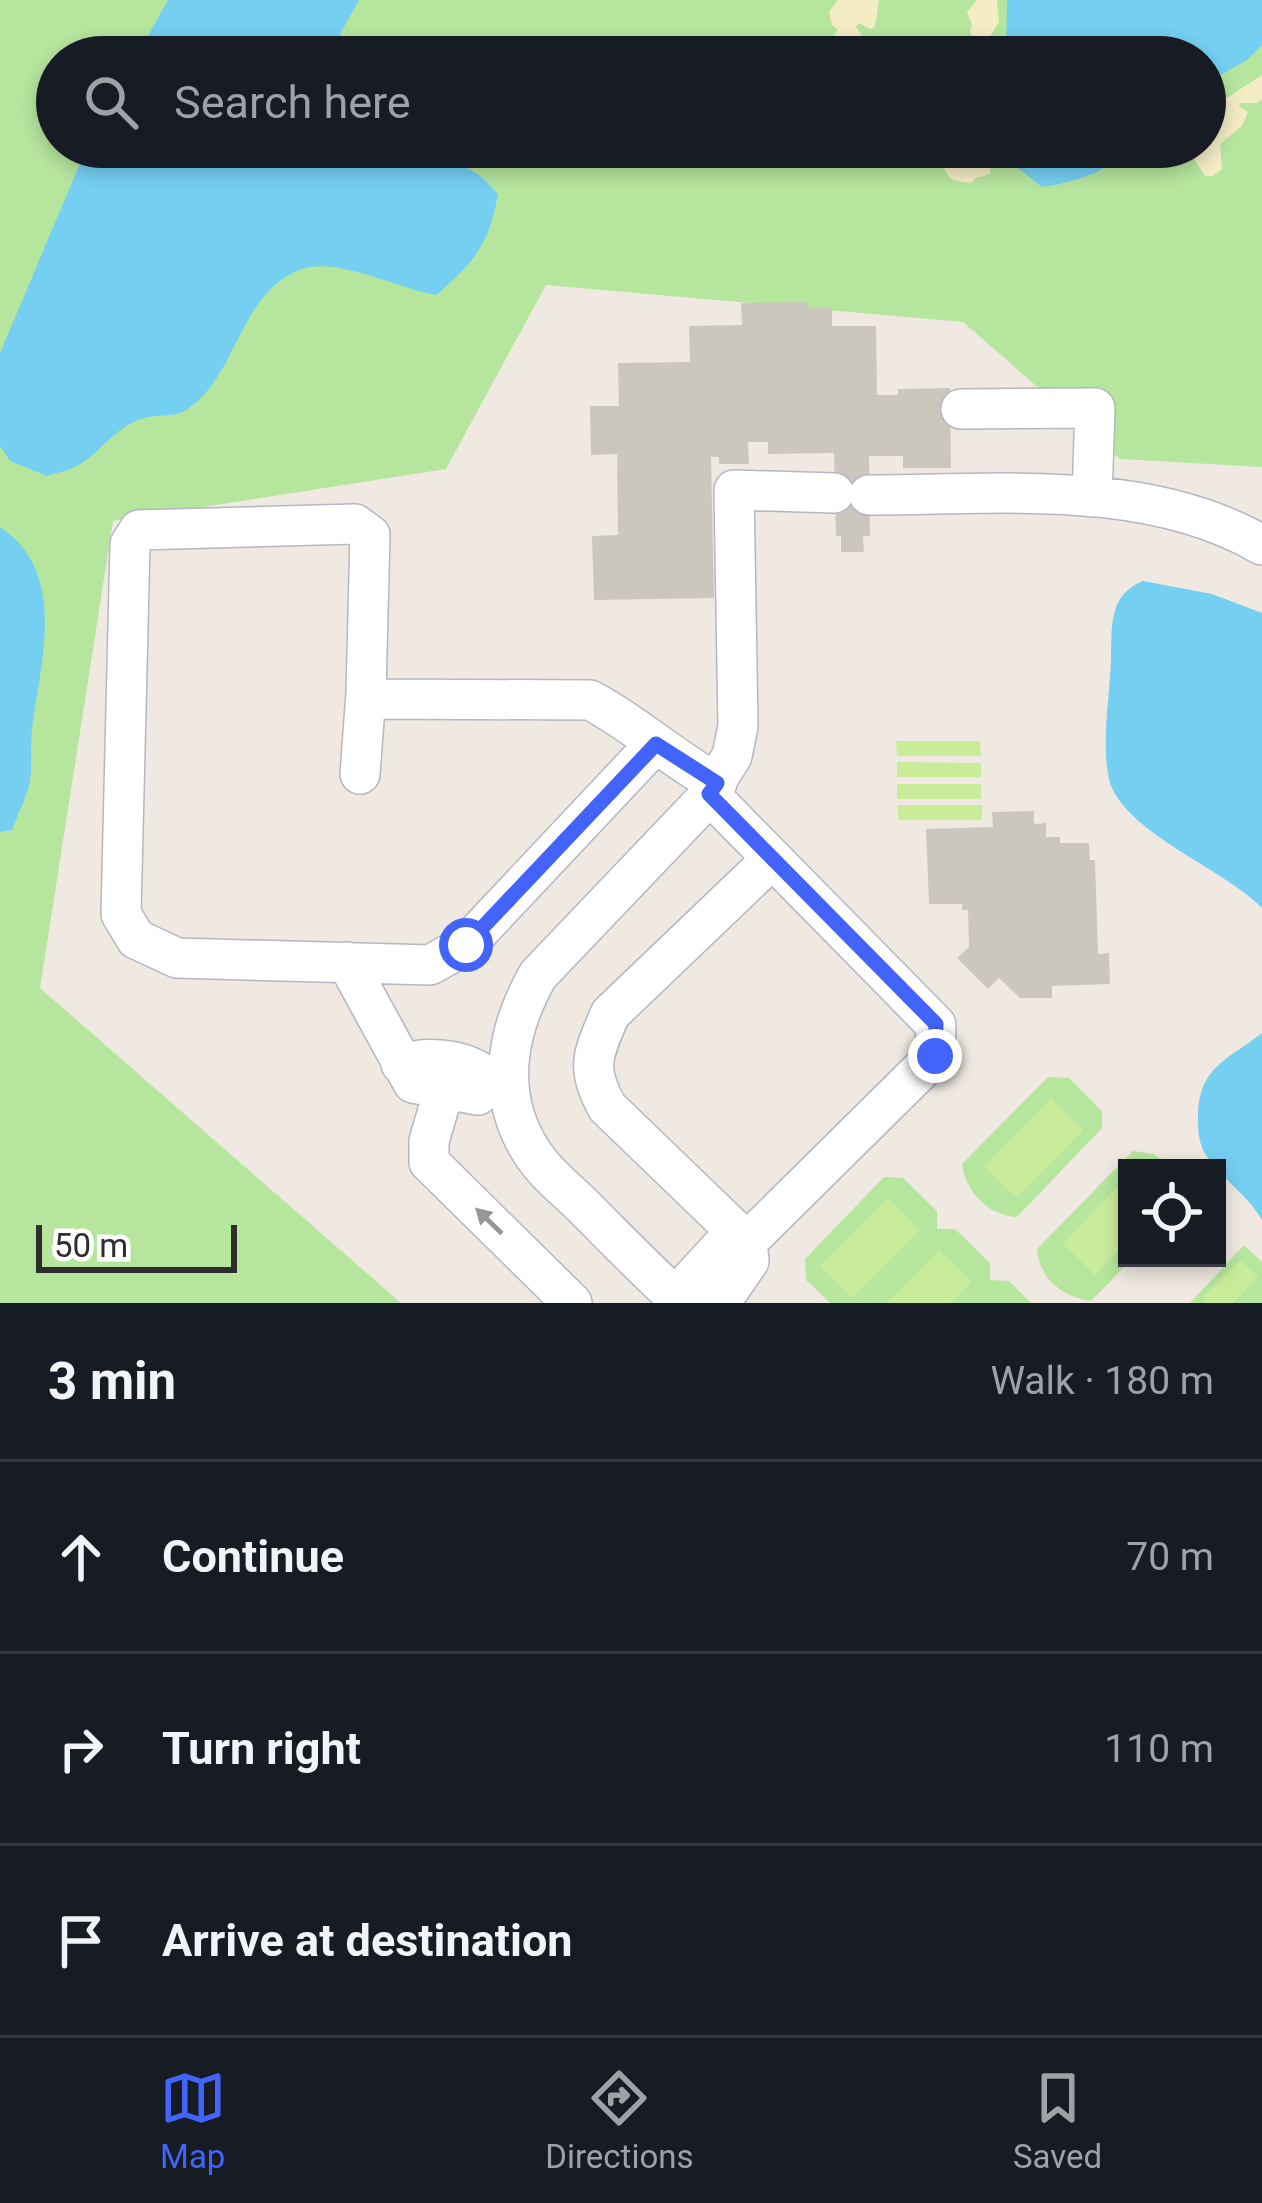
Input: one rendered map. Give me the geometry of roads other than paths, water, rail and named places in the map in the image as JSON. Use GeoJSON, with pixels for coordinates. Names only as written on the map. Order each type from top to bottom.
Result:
{"type":"FeatureCollection","features":[{"type":"Feature","properties":{"kind":"street"},"geometry":{"type":"LineString","coordinates":[[961,409],[1095,409],[1092,497]]}},
{"type":"Feature","properties":{"kind":"street"},"geometry":{"type":"LineString","coordinates":[[347,962],[413,1082],[478,1095],[500,1083],[512,1034],[538,976],[713,789],[732,756],[738,726],[734,490],[1092,497],[1187,515],[1262,545]]}},
{"type":"Feature","properties":{"kind":"street"},"geometry":{"type":"LineString","coordinates":[[360,775],[370,535],[356,524],[139,530],[130,544],[121,914],[136,939],[177,958],[430,965],[466,945],[656,744]]}},
{"type":"Feature","properties":{"kind":"street"},"geometry":{"type":"LineString","coordinates":[[366,693],[374,699],[590,700],[621,716],[713,789],[772,859],[936,1024],[935,1056],[747,1242],[724,1244],[679,1300],[532,1154],[500,1083],[480,1069],[422,1057],[401,1064]]}},
{"type":"Feature","properties":{"kind":"street"},"geometry":{"type":"LineString","coordinates":[[720,1303],[748,1261],[747,1242],[607,1107],[592,1079],[597,1044],[610,1014],[772,859]]}},
{"type":"Feature","properties":{"kind":"street"},"geometry":{"type":"LineString","coordinates":[[444,1090],[429,1141],[429,1162],[572,1303]]}},
{"type":"Feature","properties":{"kind":"water"},"geometry":{"type":"Polygon","coordinates":[[[168,0],[359,0],[340,36],[148,36],[168,0]]]}},
{"type":"Feature","properties":{"kind":"water"},"geometry":{"type":"Polygon","coordinates":[[[1007,0],[1262,0],[1262,45],[1226,72],[1226,36],[1006,36],[1007,0]]]}},
{"type":"Feature","properties":{"kind":"water"},"geometry":{"type":"Polygon","coordinates":[[[78,168],[467,168],[498,194],[478,251],[436,295],[350,270],[302,269],[265,296],[217,377],[186,410],[132,423],[69,469],[47,476],[10,461],[0,446],[0,353],[78,168]]]}},
{"type":"Feature","properties":{"kind":"water"},"geometry":{"type":"Polygon","coordinates":[[[1018,168],[1103,168],[1090,175],[1042,187],[1018,168]]]}},
{"type":"Feature","properties":{"kind":"water"},"geometry":{"type":"Polygon","coordinates":[[[0,527],[22,546],[35,569],[45,620],[29,786],[12,830],[0,832],[0,527]]]}},
{"type":"Feature","properties":{"kind":"water"},"geometry":{"type":"Polygon","coordinates":[[[1143,581],[1212,594],[1262,613],[1262,908],[1133,816],[1109,779],[1106,735],[1112,624],[1123,595],[1143,581]]]}},
{"type":"Feature","properties":{"kind":"water"},"geometry":{"type":"Polygon","coordinates":[[[1262,1033],[1262,1220],[1226,1178],[1226,1159],[1209,1159],[1200,1142],[1203,1088],[1226,1059],[1262,1033]]]}}]}
